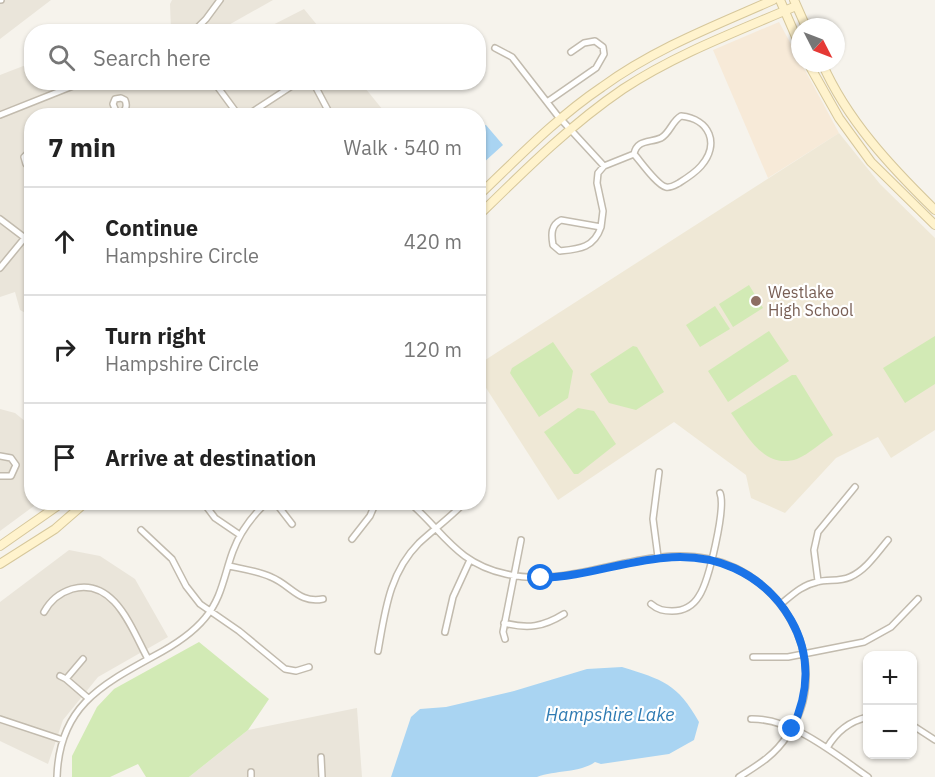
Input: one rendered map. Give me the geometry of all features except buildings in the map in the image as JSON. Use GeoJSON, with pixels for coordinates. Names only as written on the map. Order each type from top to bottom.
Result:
{"type":"FeatureCollection","features":[{"type":"Feature","properties":{"kind":"street"},"geometry":{"type":"LineString","coordinates":[[201,24],[220,0]]}},
{"type":"Feature","properties":{"kind":"street"},"geometry":{"type":"LineString","coordinates":[[486,188],[560,119],[604,85],[661,51],[773,0]]}},
{"type":"Feature","properties":{"kind":"street"},"geometry":{"type":"LineString","coordinates":[[780,0],[791,25]]}},
{"type":"Feature","properties":{"kind":"street"},"geometry":{"type":"LineString","coordinates":[[486,209],[570,130],[622,90],[666,64],[785,11],[795,3],[802,18]]}},
{"type":"Feature","properties":{"kind":"street"},"geometry":{"type":"LineString","coordinates":[[661,51],[671,50],[707,33],[713,34],[718,40]]}},
{"type":"Feature","properties":{"kind":"street"},"geometry":{"type":"LineString","coordinates":[[547,102],[596,68],[604,54],[603,47],[595,41],[584,43],[571,52]]}},
{"type":"Feature","properties":{"kind":"street"},"geometry":{"type":"LineString","coordinates":[[495,48],[512,57],[560,119],[604,166]]}},
{"type":"Feature","properties":{"kind":"street"},"geometry":{"type":"LineString","coordinates":[[661,51],[666,64]]}},
{"type":"Feature","properties":{"kind":"street"},"geometry":{"type":"LineString","coordinates":[[813,72],[839,118],[871,162],[935,225]]}},
{"type":"Feature","properties":{"kind":"street"},"geometry":{"type":"LineString","coordinates":[[827,72],[855,120],[896,170],[935,210]]}},
{"type":"Feature","properties":{"kind":"street"},"geometry":{"type":"LineString","coordinates":[[0,115],[64,90]]}},
{"type":"Feature","properties":{"kind":"street"},"geometry":{"type":"LineString","coordinates":[[220,90],[233,108]]}},
{"type":"Feature","properties":{"kind":"street"},"geometry":{"type":"LineString","coordinates":[[258,108],[286,90]]}},
{"type":"Feature","properties":{"kind":"street"},"geometry":{"type":"LineString","coordinates":[[317,90],[327,108]]}},
{"type":"Feature","properties":{"kind":"street"},"geometry":{"type":"LineString","coordinates":[[601,227],[561,220],[553,227],[553,245],[560,251],[586,248],[594,240],[601,227],[603,208],[597,179],[604,166],[634,154],[639,144],[664,136],[674,121],[684,116],[702,124],[711,135],[708,154],[700,167],[680,183],[670,187],[664,187],[658,183],[634,154]]}},
{"type":"Feature","properties":{"kind":"street"},"geometry":{"type":"LineString","coordinates":[[871,162],[881,162],[896,170]]}},
{"type":"Feature","properties":{"kind":"street"},"geometry":{"type":"LineString","coordinates":[[0,219],[24,236]]}},
{"type":"Feature","properties":{"kind":"street"},"geometry":{"type":"LineString","coordinates":[[0,268],[24,238]]}},
{"type":"Feature","properties":{"kind":"street"},"geometry":{"type":"LineString","coordinates":[[0,456],[11,458],[16,465],[11,476],[0,476]]}},
{"type":"Feature","properties":{"kind":"street"},"geometry":{"type":"LineString","coordinates":[[658,557],[653,519],[659,472]]}},
{"type":"Feature","properties":{"kind":"street"},"geometry":{"type":"LineString","coordinates":[[818,581],[814,550],[818,532],[855,487]]}},
{"type":"Feature","properties":{"kind":"street"},"geometry":{"type":"LineString","coordinates":[[651,604],[658,610],[679,611],[690,606],[702,590],[721,511],[720,493]]}},
{"type":"Feature","properties":{"kind":"street"},"geometry":{"type":"LineString","coordinates":[[0,546],[52,510]]}},
{"type":"Feature","properties":{"kind":"street"},"geometry":{"type":"LineString","coordinates":[[0,564],[55,529],[77,510]]}},
{"type":"Feature","properties":{"kind":"street"},"geometry":{"type":"LineString","coordinates":[[209,510],[215,518],[240,535]]}},
{"type":"Feature","properties":{"kind":"street"},"geometry":{"type":"LineString","coordinates":[[57,777],[58,758],[72,719],[88,698],[106,683],[189,634],[210,611],[222,589],[240,535],[259,510]]}},
{"type":"Feature","properties":{"kind":"street"},"geometry":{"type":"LineString","coordinates":[[281,510],[292,524]]}},
{"type":"Feature","properties":{"kind":"street"},"geometry":{"type":"LineString","coordinates":[[352,539],[373,510]]}},
{"type":"Feature","properties":{"kind":"street"},"geometry":{"type":"LineString","coordinates":[[416,510],[452,547],[470,560],[514,576],[549,578],[658,557],[679,556],[711,560],[744,573],[757,581],[781,604],[796,630],[804,654],[805,687],[792,729],[782,743],[765,761],[739,777]]}},
{"type":"Feature","properties":{"kind":"street"},"geometry":{"type":"LineString","coordinates":[[378,651],[384,611],[392,584],[411,553],[456,510]]}},
{"type":"Feature","properties":{"kind":"street"},"geometry":{"type":"LineString","coordinates":[[141,530],[169,555],[190,593],[210,611],[239,631],[285,669],[296,671],[309,667]]}},
{"type":"Feature","properties":{"kind":"street"},"geometry":{"type":"LineString","coordinates":[[505,639],[504,623],[521,540]]}},
{"type":"Feature","properties":{"kind":"street"},"geometry":{"type":"LineString","coordinates":[[781,604],[800,589],[818,581],[839,580],[856,573],[888,540]]}},
{"type":"Feature","properties":{"kind":"street"},"geometry":{"type":"LineString","coordinates":[[445,632],[453,597],[470,560]]}},
{"type":"Feature","properties":{"kind":"street"},"geometry":{"type":"LineString","coordinates":[[229,566],[273,578],[305,599],[322,599]]}},
{"type":"Feature","properties":{"kind":"street"},"geometry":{"type":"LineString","coordinates":[[44,612],[52,601],[70,589],[89,588],[103,592],[118,605],[148,659]]}},
{"type":"Feature","properties":{"kind":"street"},"geometry":{"type":"LineString","coordinates":[[753,657],[778,658],[859,644],[891,627],[918,598]]}},
{"type":"Feature","properties":{"kind":"street"},"geometry":{"type":"LineString","coordinates":[[504,623],[534,627],[564,614]]}},
{"type":"Feature","properties":{"kind":"street"},"geometry":{"type":"LineString","coordinates":[[83,659],[63,677],[88,698]]}},
{"type":"Feature","properties":{"kind":"street"},"geometry":{"type":"LineString","coordinates":[[751,718],[775,720],[827,748],[868,777]]}},
{"type":"Feature","properties":{"kind":"street"},"geometry":{"type":"LineString","coordinates":[[827,748],[846,726],[863,718]]}},
{"type":"Feature","properties":{"kind":"street"},"geometry":{"type":"LineString","coordinates":[[0,719],[63,740]]}},
{"type":"Feature","properties":{"kind":"street"},"geometry":{"type":"LineString","coordinates":[[917,727],[935,740]]}},
{"type":"Feature","properties":{"kind":"street"},"geometry":{"type":"LineString","coordinates":[[321,757],[322,777]]}},
{"type":"Feature","properties":{"kind":"shaded area"},"geometry":{"type":"Polygon","coordinates":[[[0,0],[51,0],[0,39],[0,0]]]}},
{"type":"Feature","properties":{"kind":"shaded area"},"geometry":{"type":"Polygon","coordinates":[[[172,0],[273,0],[230,24],[171,24],[172,0]]]}},
{"type":"Feature","properties":{"kind":"shaded area"},"geometry":{"type":"Polygon","coordinates":[[[304,9],[316,24],[275,24],[304,9]]]}},
{"type":"Feature","properties":{"kind":"shaded area"},"geometry":{"type":"Polygon","coordinates":[[[779,22],[791,44],[791,72],[806,72],[839,133],[768,178],[713,50],[779,22]]]}},
{"type":"Feature","properties":{"kind":"shaded area"},"geometry":{"type":"Polygon","coordinates":[[[24,66],[24,90],[367,90],[381,108],[24,108],[24,312],[20,310],[15,292],[0,297],[0,75],[24,66]]]}},
{"type":"Feature","properties":{"kind":"shaded area","name":"Westlake High School"},"geometry":{"type":"Polygon","coordinates":[[[839,133],[880,184],[935,238],[935,430],[891,458],[878,437],[836,458],[785,513],[751,498],[746,475],[674,422],[558,500],[486,388],[486,360],[839,133]]]}},
{"type":"Feature","properties":{"kind":"shaded area"},"geometry":{"type":"Polygon","coordinates":[[[0,409],[15,413],[24,420],[24,510],[28,510],[0,531],[0,409]]]}},
{"type":"Feature","properties":{"kind":"shaded area"},"geometry":{"type":"Polygon","coordinates":[[[69,550],[100,556],[135,579],[168,637],[98,677],[63,720],[48,764],[0,741],[0,602],[69,550]]]}},
{"type":"Feature","properties":{"kind":"shaded area"},"geometry":{"type":"Polygon","coordinates":[[[357,708],[362,777],[189,777],[248,730],[357,708]]]}},
{"type":"Feature","properties":{"kind":"green space"},"geometry":{"type":"Polygon","coordinates":[[[749,285],[763,308],[733,327],[719,304],[749,285]]]}},
{"type":"Feature","properties":{"kind":"green space"},"geometry":{"type":"Polygon","coordinates":[[[715,306],[730,329],[700,347],[686,325],[715,306]]]}},
{"type":"Feature","properties":{"kind":"green space"},"geometry":{"type":"Polygon","coordinates":[[[769,331],[789,361],[728,402],[708,371],[769,331]]]}},
{"type":"Feature","properties":{"kind":"green space"},"geometry":{"type":"Polygon","coordinates":[[[935,336],[935,384],[905,403],[883,368],[935,336]]]}},
{"type":"Feature","properties":{"kind":"green space"},"geometry":{"type":"Polygon","coordinates":[[[553,342],[573,371],[568,398],[539,417],[510,373],[512,368],[553,342]]]}},
{"type":"Feature","properties":{"kind":"green space"},"geometry":{"type":"Polygon","coordinates":[[[633,346],[637,347],[664,392],[636,410],[609,403],[590,374],[633,346]]]}},
{"type":"Feature","properties":{"kind":"green space"},"geometry":{"type":"Polygon","coordinates":[[[792,375],[796,375],[833,435],[802,457],[785,461],[766,455],[757,448],[731,413],[792,375]]]}},
{"type":"Feature","properties":{"kind":"green space"},"geometry":{"type":"Polygon","coordinates":[[[578,408],[594,411],[616,444],[578,474],[574,474],[544,432],[578,408]]]}},
{"type":"Feature","properties":{"kind":"green space"},"geometry":{"type":"Polygon","coordinates":[[[199,642],[269,699],[248,730],[189,777],[146,777],[138,764],[110,777],[72,777],[72,756],[97,707],[114,689],[199,642]]]}},
{"type":"Feature","properties":{"kind":"water"},"geometry":{"type":"Polygon","coordinates":[[[486,125],[503,145],[486,160],[486,125]]]}},
{"type":"Feature","properties":{"kind":"water","name":"Hampshire Lake"},"geometry":{"type":"Polygon","coordinates":[[[622,667],[659,680],[676,691],[699,722],[694,740],[669,754],[601,764],[595,762],[575,770],[537,777],[391,777],[411,717],[420,709],[446,707],[514,691],[587,669],[622,667]]]}},
{"type":"Feature","properties":{"kind":"place","name":"Westlake High School"},"geometry":{"type":"Point","coordinates":[756,301]}},
{"type":"Feature","properties":{"kind":"route"},"geometry":{"type":"LineString","coordinates":[[541,578],[672,556],[706,558],[744,573],[757,581],[781,604],[802,646],[806,670],[805,687],[792,729]]}}]}
